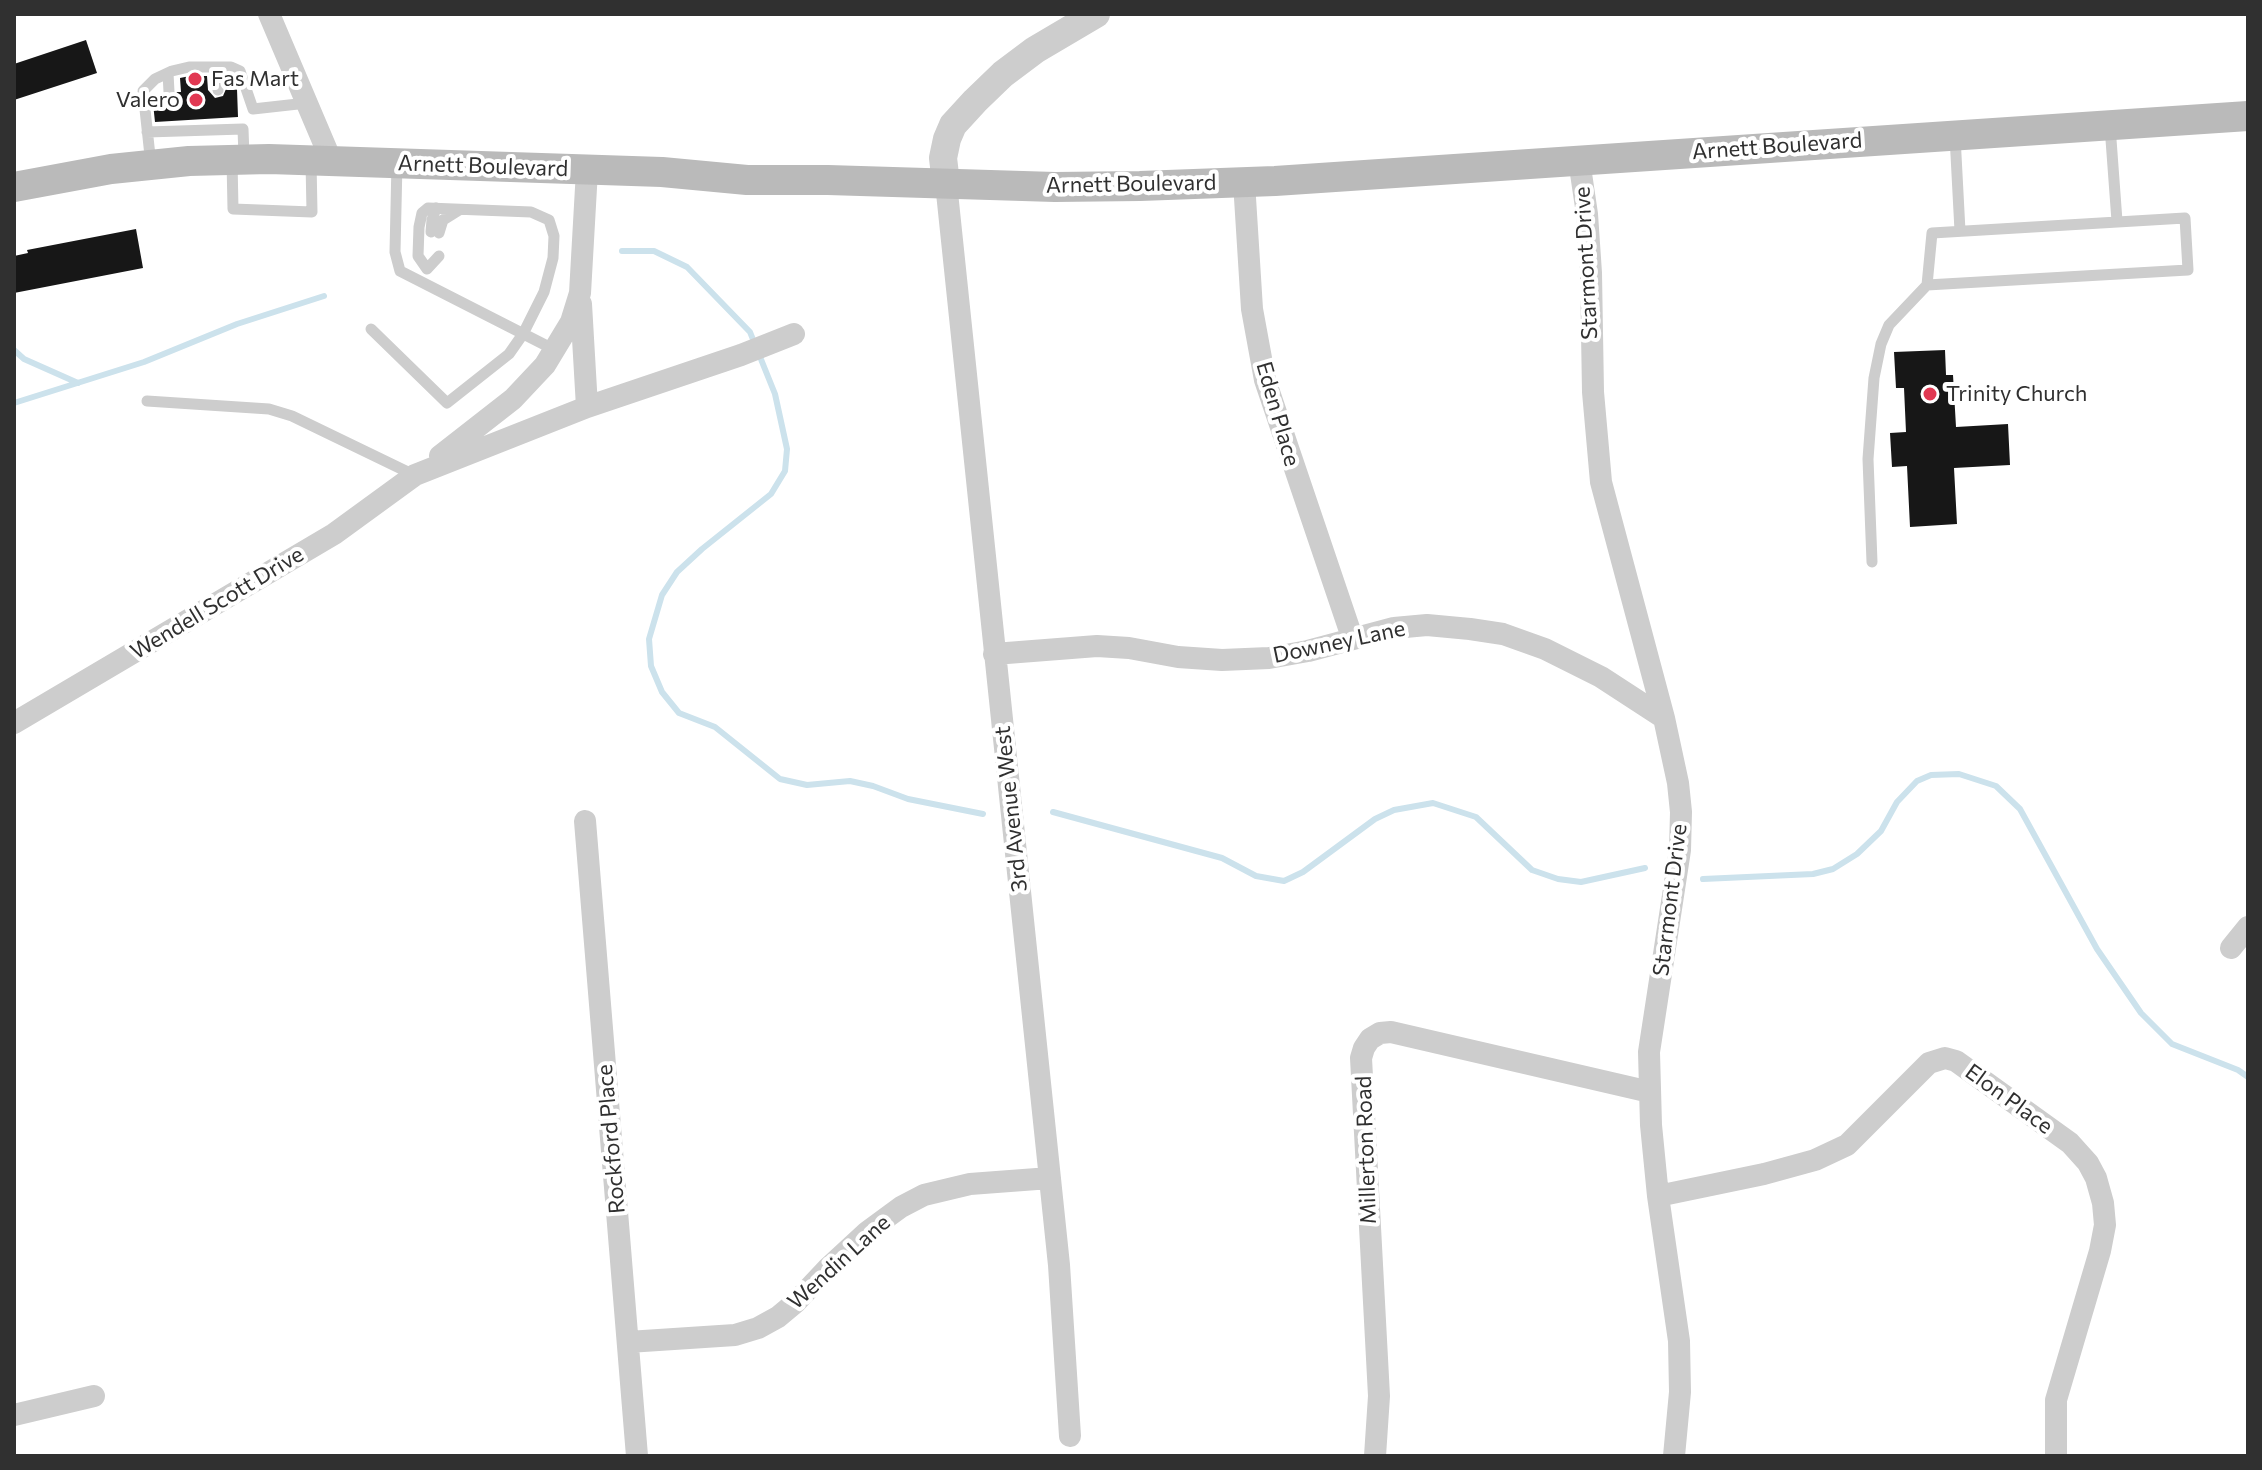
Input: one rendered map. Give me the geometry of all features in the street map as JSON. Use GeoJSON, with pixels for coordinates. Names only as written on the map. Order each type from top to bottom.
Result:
{"type":"FeatureCollection","features":[{"type":"Feature","properties":{"kind":"main road","name":"Arnett Boulevard"},"geometry":{"type":"LineString","coordinates":[[14,187],[61,177],[151,165],[238,160],[662,172],[747,180],[1055,187],[1244,182],[2248,116]]}},
{"type":"Feature","properties":{"kind":"street"},"geometry":{"type":"LineString","coordinates":[[269,14],[308,102],[321,160]]}},
{"type":"Feature","properties":{"kind":"street"},"geometry":{"type":"LineString","coordinates":[[946,183],[943,158],[947,139],[960,117],[1003,74],[1035,50],[1096,14]]}},
{"type":"Feature","properties":{"kind":"street","name":"Starmont Drive"},"geometry":{"type":"LineString","coordinates":[[1579,160],[1590,258],[1593,392],[1601,482],[1664,718],[1678,783],[1680,850],[1649,1052],[1658,1196],[1679,1341],[1680,1392],[1674,1456]]}},
{"type":"Feature","properties":{"kind":"street","name":"Wendell Scott Drive"},"geometry":{"type":"LineString","coordinates":[[587,170],[580,293],[587,407]]}},
{"type":"Feature","properties":{"kind":"street","name":"Eden Place"},"geometry":{"type":"LineString","coordinates":[[1244,182],[1252,309],[1265,380],[1352,637]]}},
{"type":"Feature","properties":{"kind":"street","name":"3rd Avenue West"},"geometry":{"type":"LineString","coordinates":[[946,183],[961,300],[994,654],[1059,1265],[1070,1436]]}},
{"type":"Feature","properties":{"kind":"street","name":"Wendell Scott Drive"},"geometry":{"type":"LineString","coordinates":[[14,723],[334,534],[483,425],[513,399],[555,350],[571,322],[580,293]]}},
{"type":"Feature","properties":{"kind":"street","name":"Wendell Scott Drive"},"geometry":{"type":"LineString","coordinates":[[415,475],[587,407],[788,336]]}},
{"type":"Feature","properties":{"kind":"street","name":"Downey Lane"},"geometry":{"type":"LineString","coordinates":[[994,654],[1097,646],[1178,657],[1253,658],[1308,651],[1352,637],[1427,625],[1503,634],[1578,664],[1664,718]]}},
{"type":"Feature","properties":{"kind":"street","name":"Rockford Place"},"geometry":{"type":"LineString","coordinates":[[585,821],[637,1456]]}},
{"type":"Feature","properties":{"kind":"street"},"geometry":{"type":"LineString","coordinates":[[2231,948],[2248,927]]}},
{"type":"Feature","properties":{"kind":"street","name":"Millerton Road"},"geometry":{"type":"LineString","coordinates":[[1375,1456],[1379,1396],[1361,1058],[1370,1039],[1380,1033],[1391,1032],[1650,1092]]}},
{"type":"Feature","properties":{"kind":"street","name":"Elon Place"},"geometry":{"type":"LineString","coordinates":[[1658,1196],[1764,1174],[1825,1155],[1847,1145],[1929,1063],[1945,1058],[1956,1061],[2070,1143],[2088,1163],[2103,1203],[2105,1225],[2100,1251],[2056,1400],[2056,1456]]}},
{"type":"Feature","properties":{"kind":"street","name":"Wendin Lane"},"geometry":{"type":"LineString","coordinates":[[628,1342],[735,1335],[758,1328],[796,1302],[867,1232],[901,1207],[924,1195],[970,1184],[1050,1178]]}},
{"type":"Feature","properties":{"kind":"street"},"geometry":{"type":"LineString","coordinates":[[14,1415],[94,1396]]}},
{"type":"Feature","properties":{"kind":"lane"},"geometry":{"type":"LineString","coordinates":[[151,165],[143,91],[155,79],[189,67],[231,67],[240,71],[253,109],[250,122],[243,129],[233,209],[312,212],[321,160]]}},
{"type":"Feature","properties":{"kind":"lane"},"geometry":{"type":"LineString","coordinates":[[216,67],[218,90]]}},
{"type":"Feature","properties":{"kind":"lane"},"geometry":{"type":"LineString","coordinates":[[168,73],[169,92]]}},
{"type":"Feature","properties":{"kind":"lane"},"geometry":{"type":"LineString","coordinates":[[253,109],[308,102]]}},
{"type":"Feature","properties":{"kind":"lane"},"geometry":{"type":"LineString","coordinates":[[147,132],[172,126],[220,124],[243,129]]}},
{"type":"Feature","properties":{"kind":"lane"},"geometry":{"type":"LineString","coordinates":[[2110,125],[2117,221]]}},
{"type":"Feature","properties":{"kind":"lane"},"geometry":{"type":"LineString","coordinates":[[1955,133],[1960,231]]}},
{"type":"Feature","properties":{"kind":"lane"},"geometry":{"type":"LineString","coordinates":[[397,163],[395,252],[400,271],[555,350]]}},
{"type":"Feature","properties":{"kind":"lane"},"geometry":{"type":"LineString","coordinates":[[371,329],[447,403],[509,354],[523,334],[544,292],[553,258],[554,236],[549,220],[531,212],[428,208],[422,213],[419,227],[418,256],[427,269]]}},
{"type":"Feature","properties":{"kind":"lane"},"geometry":{"type":"LineString","coordinates":[[436,208],[432,220],[435,232],[443,220],[459,210]]}},
{"type":"Feature","properties":{"kind":"lane"},"geometry":{"type":"LineString","coordinates":[[1872,562],[1868,459],[1870,414],[1881,344],[1889,325],[1927,285],[1932,233],[2185,218],[2188,270],[1927,285]]}},
{"type":"Feature","properties":{"kind":"lane"},"geometry":{"type":"LineString","coordinates":[[423,283],[435,256]]}},
{"type":"Feature","properties":{"kind":"lane"},"geometry":{"type":"LineString","coordinates":[[147,401],[269,409],[292,416],[415,475]]}},
{"type":"Feature","properties":{"kind":"building"},"geometry":{"type":"Polygon","coordinates":[[[86,40],[97,73],[14,100],[14,64],[86,40]]]}},
{"type":"Feature","properties":{"kind":"building"},"geometry":{"type":"Polygon","coordinates":[[[207,76],[208,90],[215,98],[223,96],[226,89],[237,89],[238,117],[155,122],[152,94],[161,93],[164,99],[173,99],[177,92],[181,92],[180,78],[207,76]]]}},
{"type":"Feature","properties":{"kind":"building"},"geometry":{"type":"Polygon","coordinates":[[[136,229],[143,268],[14,293],[14,256],[28,253],[27,250],[136,229]]]}},
{"type":"Feature","properties":{"kind":"building"},"geometry":{"type":"Polygon","coordinates":[[[1945,350],[1946,375],[1953,375],[1956,427],[2008,424],[2010,465],[1954,468],[1957,524],[1910,527],[1907,466],[1892,467],[1890,433],[1906,432],[1904,388],[1896,388],[1894,352],[1945,350]]]}},
{"type":"Feature","properties":{"kind":"waterway"},"geometry":{"type":"LineString","coordinates":[[622,251],[654,251],[687,267],[750,332],[775,394],[787,449],[785,471],[771,494],[677,572],[662,595],[649,639],[651,666],[662,692],[679,713],[715,727],[780,779],[807,785],[850,781],[908,799],[983,814]]}},
{"type":"Feature","properties":{"kind":"waterway"},"geometry":{"type":"LineString","coordinates":[[14,403],[144,362],[237,324],[324,296]]}},
{"type":"Feature","properties":{"kind":"waterway"},"geometry":{"type":"LineString","coordinates":[[14,350],[24,359],[78,383]]}},
{"type":"Feature","properties":{"kind":"waterway"},"geometry":{"type":"LineString","coordinates":[[1703,879],[1813,874],[1833,869],[1857,854],[1881,831],[1897,802],[1917,781],[1931,775],[1959,774],[1996,786],[2020,809],[2097,949],[2141,1013],[2172,1044],[2238,1070],[2248,1077]]}},
{"type":"Feature","properties":{"kind":"waterway"},"geometry":{"type":"LineString","coordinates":[[1053,812],[1222,858],[1256,876],[1284,881],[1303,872],[1375,819],[1394,810],[1433,803],[1476,817],[1532,870],[1558,879],[1581,882],[1645,868]]}},
{"type":"Feature","properties":{"kind":"place","name":"Fas Mart"},"geometry":{"type":"Point","coordinates":[195,79]}},
{"type":"Feature","properties":{"kind":"place","name":"Valero"},"geometry":{"type":"Point","coordinates":[196,100]}},
{"type":"Feature","properties":{"kind":"place","name":"Trinity Church"},"geometry":{"type":"Point","coordinates":[1930,394]}}]}
